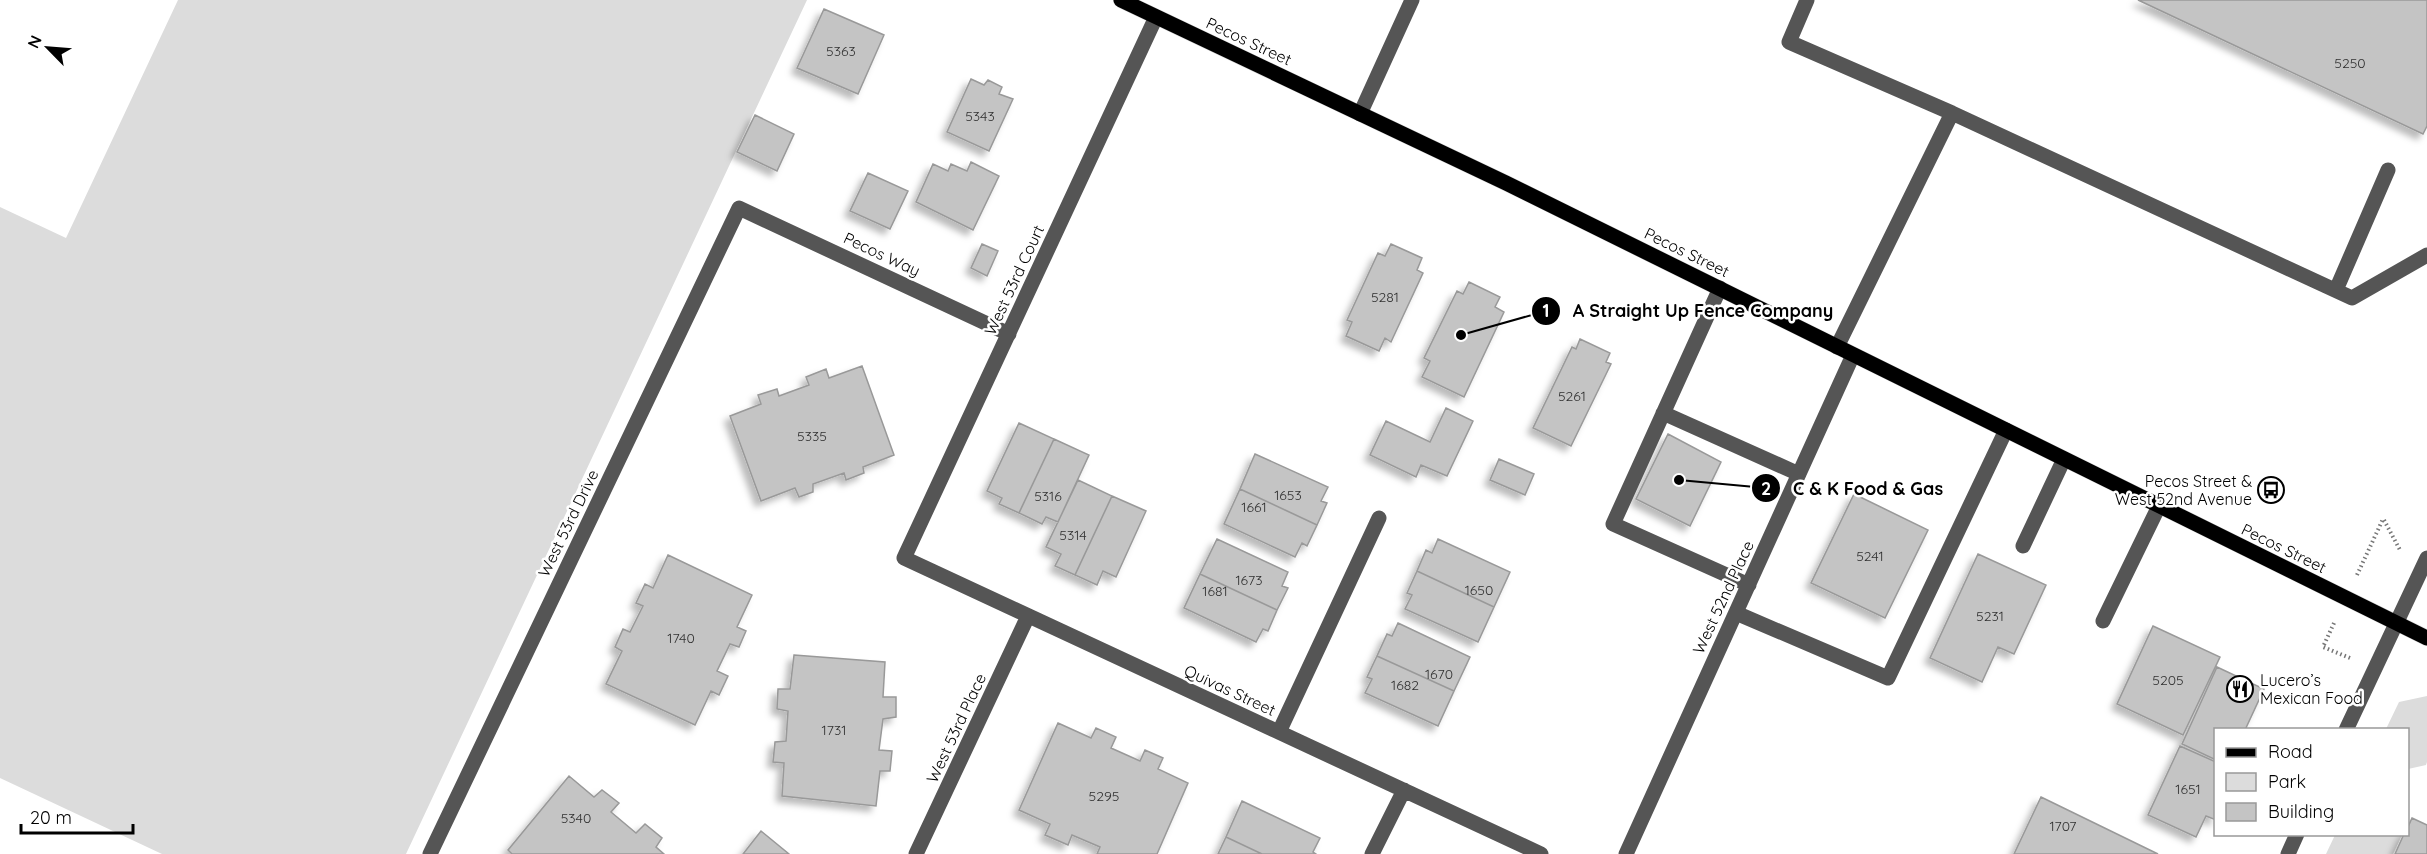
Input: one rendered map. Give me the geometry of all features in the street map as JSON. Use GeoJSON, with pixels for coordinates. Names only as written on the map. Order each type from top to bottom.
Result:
{"type":"FeatureCollection","features":[{"type":"Feature","properties":{"kind":"main road","name":"Pecos Street"},"geometry":{"type":"LineString","coordinates":[[1121,0],[1720,288],[2427,638]]}},
{"type":"Feature","properties":{"kind":"street"},"geometry":{"type":"LineString","coordinates":[[1360,114],[1412,0]]}},
{"type":"Feature","properties":{"kind":"street"},"geometry":{"type":"LineString","coordinates":[[1807,0],[1789,42],[1952,113],[2352,298],[2427,255]]}},
{"type":"Feature","properties":{"kind":"street","name":"West 53rd Court"},"geometry":{"type":"LineString","coordinates":[[904,558],[1156,17]]}},
{"type":"Feature","properties":{"kind":"street"},"geometry":{"type":"LineString","coordinates":[[1838,347],[1952,113]]}},
{"type":"Feature","properties":{"kind":"street"},"geometry":{"type":"LineString","coordinates":[[2336,290],[2388,170]]}},
{"type":"Feature","properties":{"kind":"street","name":"Pecos Way"},"geometry":{"type":"LineString","coordinates":[[739,208],[1009,334]]}},
{"type":"Feature","properties":{"kind":"street","name":"West 53rd Drive"},"geometry":{"type":"LineString","coordinates":[[430,854],[739,208]]}},
{"type":"Feature","properties":{"kind":"street"},"geometry":{"type":"LineString","coordinates":[[1720,288],[1613,524],[1749,585]]}},
{"type":"Feature","properties":{"kind":"street","name":"West 52nd Place"},"geometry":{"type":"LineString","coordinates":[[1626,854],[1853,355]]}},
{"type":"Feature","properties":{"kind":"street"},"geometry":{"type":"LineString","coordinates":[[1663,413],[1799,474]]}},
{"type":"Feature","properties":{"kind":"street"},"geometry":{"type":"LineString","coordinates":[[1736,613],[1888,678],[2006,430]]}},
{"type":"Feature","properties":{"kind":"street"},"geometry":{"type":"LineString","coordinates":[[2023,546],[2064,459]]}},
{"type":"Feature","properties":{"kind":"street"},"geometry":{"type":"LineString","coordinates":[[2103,621],[2158,506]]}},
{"type":"Feature","properties":{"kind":"street"},"geometry":{"type":"LineString","coordinates":[[1279,732],[1379,518]]}},
{"type":"Feature","properties":{"kind":"street","name":"Quivas Street"},"geometry":{"type":"LineString","coordinates":[[904,558],[1541,854]]}},
{"type":"Feature","properties":{"kind":"street"},"geometry":{"type":"LineString","coordinates":[[2346,728],[2427,558]]}},
{"type":"Feature","properties":{"kind":"street","name":"West 53rd Place"},"geometry":{"type":"LineString","coordinates":[[916,854],[1028,616]]}},
{"type":"Feature","properties":{"kind":"street"},"geometry":{"type":"LineString","coordinates":[[1372,854],[1404,790]]}},
{"type":"Feature","properties":{"kind":"street"},"geometry":{"type":"LineString","coordinates":[[2288,854],[2296,836]]}},
{"type":"Feature","properties":{"kind":"green space"},"geometry":{"type":"Polygon","coordinates":[[[178,0],[807,0],[406,854],[162,854],[0,778],[0,207],[66,238],[178,0]]]}},
{"type":"Feature","properties":{"kind":"green space"},"geometry":{"type":"Polygon","coordinates":[[[2427,696],[2426,765],[2409,769],[2409,728],[2386,728],[2399,702],[2427,696]]]}},
{"type":"Feature","properties":{"kind":"green space"},"geometry":{"type":"Polygon","coordinates":[[[2334,836],[2402,836],[2393,854],[2326,854],[2334,836]]]}},
{"type":"Feature","properties":{"kind":"building"},"geometry":{"type":"Polygon","coordinates":[[[2138,0],[2427,0],[2427,126],[2423,134],[2138,0]]]}},
{"type":"Feature","properties":{"kind":"building"},"geometry":{"type":"Polygon","coordinates":[[[824,9],[884,35],[858,94],[797,68],[824,9]]]}},
{"type":"Feature","properties":{"kind":"building"},"geometry":{"type":"Polygon","coordinates":[[[971,79],[984,85],[988,80],[1002,87],[999,94],[1013,99],[989,151],[947,132],[971,79]]]}},
{"type":"Feature","properties":{"kind":"building"},"geometry":{"type":"Polygon","coordinates":[[[755,115],[794,134],[777,171],[737,152],[755,115]]]}},
{"type":"Feature","properties":{"kind":"building"},"geometry":{"type":"Polygon","coordinates":[[[971,162],[999,176],[973,230],[916,202],[933,164],[948,171],[951,164],[967,171],[971,162]]]}},
{"type":"Feature","properties":{"kind":"building"},"geometry":{"type":"Polygon","coordinates":[[[868,173],[908,191],[890,229],[850,211],[868,173]]]}},
{"type":"Feature","properties":{"kind":"building"},"geometry":{"type":"Polygon","coordinates":[[[982,244],[998,251],[987,276],[971,268],[982,244]]]}},
{"type":"Feature","properties":{"kind":"building"},"geometry":{"type":"Polygon","coordinates":[[[1391,244],[1422,258],[1417,270],[1423,273],[1391,342],[1385,338],[1379,351],[1346,336],[1352,322],[1347,320],[1378,253],[1385,256],[1391,244]]]}},
{"type":"Feature","properties":{"kind":"building"},"geometry":{"type":"Polygon","coordinates":[[[1469,282],[1500,297],[1495,307],[1504,312],[1464,397],[1422,377],[1430,361],[1424,358],[1457,291],[1463,294],[1469,282]]]}},
{"type":"Feature","properties":{"kind":"building"},"geometry":{"type":"Polygon","coordinates":[[[1580,339],[1610,353],[1606,362],[1611,364],[1571,446],[1533,428],[1572,347],[1576,349],[1580,339]]]}},
{"type":"Feature","properties":{"kind":"building"},"geometry":{"type":"Polygon","coordinates":[[[862,366],[894,455],[863,467],[864,473],[846,480],[844,473],[813,484],[813,492],[799,497],[795,488],[761,501],[730,416],[761,404],[758,395],[777,389],[779,396],[809,385],[806,377],[826,369],[829,378],[862,366]]]}},
{"type":"Feature","properties":{"kind":"building"},"geometry":{"type":"Polygon","coordinates":[[[1446,408],[1473,421],[1447,476],[1421,465],[1416,477],[1370,455],[1386,421],[1430,442],[1446,408]]]}},
{"type":"Feature","properties":{"kind":"building"},"geometry":{"type":"Polygon","coordinates":[[[1019,423],[1054,439],[1019,513],[999,504],[1002,498],[987,491],[1019,423]]]}},
{"type":"Feature","properties":{"kind":"building"},"geometry":{"type":"Polygon","coordinates":[[[1668,434],[1721,462],[1690,526],[1636,499],[1668,434]]]}},
{"type":"Feature","properties":{"kind":"building"},"geometry":{"type":"Polygon","coordinates":[[[1054,439],[1089,455],[1058,522],[1046,517],[1042,524],[1019,513],[1054,439]]]}},
{"type":"Feature","properties":{"kind":"building"},"geometry":{"type":"Polygon","coordinates":[[[1255,454],[1328,487],[1321,501],[1327,503],[1317,525],[1240,489],[1255,454]]]}},
{"type":"Feature","properties":{"kind":"building"},"geometry":{"type":"Polygon","coordinates":[[[1499,459],[1534,474],[1525,495],[1490,480],[1499,459]]]}},
{"type":"Feature","properties":{"kind":"building"},"geometry":{"type":"Polygon","coordinates":[[[1078,480],[1112,496],[1075,575],[1055,566],[1061,554],[1046,547],[1078,480]]]}},
{"type":"Feature","properties":{"kind":"building"},"geometry":{"type":"Polygon","coordinates":[[[1240,489],[1317,525],[1307,546],[1302,543],[1295,557],[1224,524],[1240,489]]]}},
{"type":"Feature","properties":{"kind":"building"},"geometry":{"type":"Polygon","coordinates":[[[1854,494],[1928,530],[1885,618],[1811,583],[1854,494]]]}},
{"type":"Feature","properties":{"kind":"building"},"geometry":{"type":"Polygon","coordinates":[[[1112,496],[1146,511],[1116,577],[1103,571],[1097,585],[1075,575],[1112,496]]]}},
{"type":"Feature","properties":{"kind":"building"},"geometry":{"type":"Polygon","coordinates":[[[1217,539],[1288,572],[1282,586],[1288,588],[1277,610],[1200,574],[1217,539]]]}},
{"type":"Feature","properties":{"kind":"building"},"geometry":{"type":"Polygon","coordinates":[[[1438,539],[1510,572],[1494,607],[1417,571],[1426,550],[1432,553],[1438,539]]]}},
{"type":"Feature","properties":{"kind":"building"},"geometry":{"type":"Polygon","coordinates":[[[1978,554],[2046,585],[2014,654],[1998,647],[1982,682],[1930,658],[1978,554]]]}},
{"type":"Feature","properties":{"kind":"building"},"geometry":{"type":"Polygon","coordinates":[[[668,555],[752,595],[737,627],[746,631],[739,647],[730,644],[717,671],[728,676],[719,695],[711,691],[695,725],[606,684],[622,651],[615,647],[623,629],[630,632],[643,606],[636,603],[645,584],[653,588],[668,555]]]}},
{"type":"Feature","properties":{"kind":"building"},"geometry":{"type":"Polygon","coordinates":[[[1417,571],[1494,607],[1478,642],[1405,609],[1412,595],[1407,593],[1417,571]]]}},
{"type":"Feature","properties":{"kind":"building"},"geometry":{"type":"Polygon","coordinates":[[[1200,574],[1277,610],[1268,631],[1263,629],[1256,642],[1184,608],[1200,574]]]}},
{"type":"Feature","properties":{"kind":"building"},"geometry":{"type":"Polygon","coordinates":[[[1398,623],[1470,657],[1454,691],[1377,656],[1387,634],[1392,636],[1398,623]]]}},
{"type":"Feature","properties":{"kind":"building"},"geometry":{"type":"Polygon","coordinates":[[[2153,626],[2220,657],[2183,735],[2117,704],[2153,626]]]}},
{"type":"Feature","properties":{"kind":"building"},"geometry":{"type":"Polygon","coordinates":[[[794,655],[885,662],[883,697],[896,697],[896,717],[883,719],[879,750],[892,751],[890,771],[880,771],[876,806],[782,796],[784,763],[773,762],[775,742],[786,741],[788,711],[777,709],[778,689],[790,689],[794,655]]]}},
{"type":"Feature","properties":{"kind":"building"},"geometry":{"type":"Polygon","coordinates":[[[1377,656],[1454,691],[1438,726],[1365,693],[1372,679],[1367,677],[1377,656]]]}},
{"type":"Feature","properties":{"kind":"building"},"geometry":{"type":"Polygon","coordinates":[[[2217,667],[2264,689],[2246,728],[2214,728],[2214,759],[2182,744],[2217,667]]]}},
{"type":"Feature","properties":{"kind":"building"},"geometry":{"type":"Polygon","coordinates":[[[1058,723],[1091,738],[1096,728],[1116,737],[1111,748],[1140,761],[1145,750],[1163,758],[1158,769],[1188,783],[1157,854],[1097,854],[1100,847],[1072,835],[1068,845],[1045,835],[1050,824],[1019,810],[1058,723]]]}},
{"type":"Feature","properties":{"kind":"building"},"geometry":{"type":"Polygon","coordinates":[[[2180,746],[2214,761],[2214,819],[2206,816],[2196,837],[2148,815],[2180,746]]]}},
{"type":"Feature","properties":{"kind":"building"},"geometry":{"type":"Polygon","coordinates":[[[569,776],[594,797],[602,790],[619,803],[611,812],[636,833],[645,824],[662,838],[656,847],[664,854],[512,854],[508,850],[569,776]]]}},
{"type":"Feature","properties":{"kind":"building"},"geometry":{"type":"Polygon","coordinates":[[[2041,797],[2158,854],[2014,854],[2041,797]]]}},
{"type":"Feature","properties":{"kind":"building"},"geometry":{"type":"Polygon","coordinates":[[[1242,801],[1320,838],[1313,852],[1316,854],[1262,854],[1226,837],[1242,801]]]}},
{"type":"Feature","properties":{"kind":"building"},"geometry":{"type":"Polygon","coordinates":[[[2412,818],[2427,825],[2427,854],[2395,854],[2403,836],[2409,836],[2409,825],[2412,818]]]}},
{"type":"Feature","properties":{"kind":"building"},"geometry":{"type":"Polygon","coordinates":[[[761,831],[789,854],[743,854],[761,831]]]}},
{"type":"Feature","properties":{"kind":"building"},"geometry":{"type":"Polygon","coordinates":[[[1226,837],[1262,854],[1218,854],[1226,837]]]}},
{"type":"Feature","properties":{"kind":"place","name":"A Straight Up Fence Company"},"geometry":{"type":"Point","coordinates":[1461,335]}},
{"type":"Feature","properties":{"kind":"place","name":"C & K Food & Gas"},"geometry":{"type":"Point","coordinates":[1679,480]}},
{"type":"Feature","properties":{"kind":"place","name":"Pecos Street & West 52nd Avenue"},"geometry":{"type":"Point","coordinates":[2271,490]}},
{"type":"Feature","properties":{"kind":"place","name":"Lucero’s Mexican Food"},"geometry":{"type":"Point","coordinates":[2240,689]}}]}
